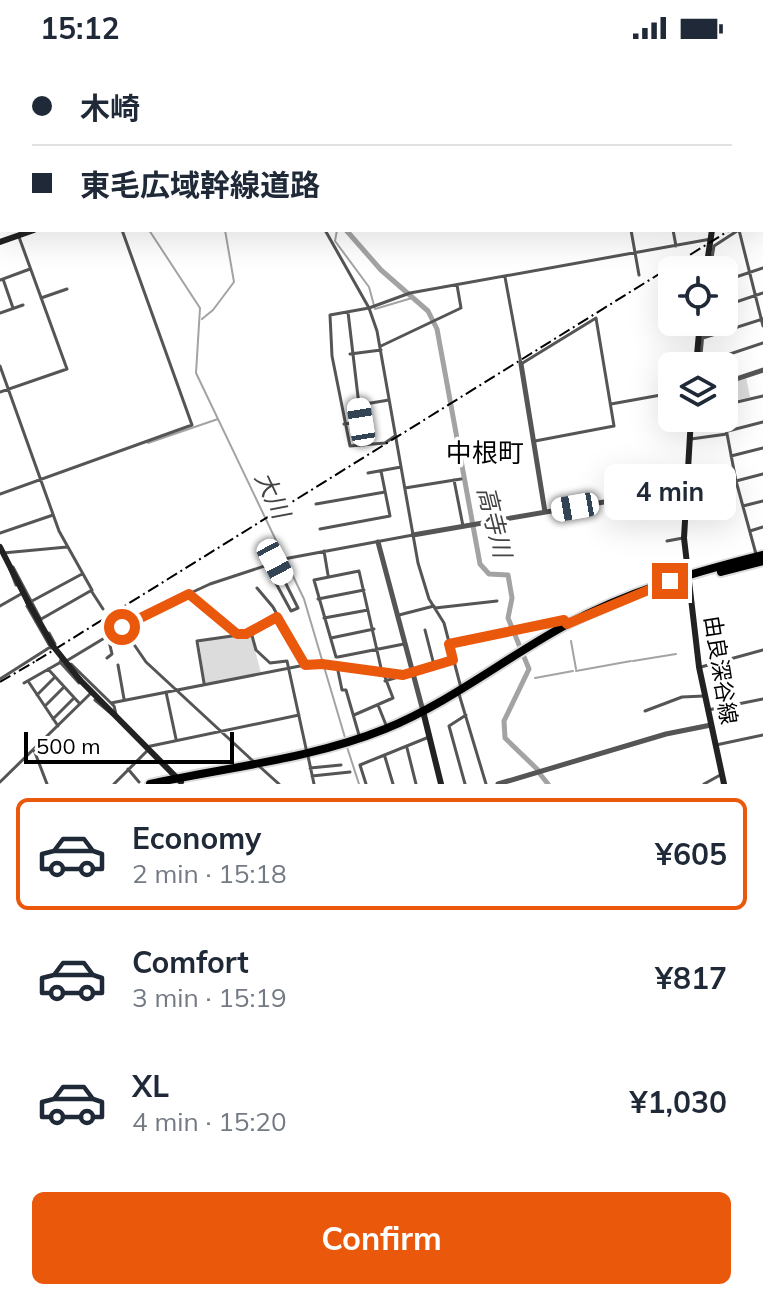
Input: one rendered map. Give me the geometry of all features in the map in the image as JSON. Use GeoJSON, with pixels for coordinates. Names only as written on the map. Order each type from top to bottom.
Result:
{"type":"FeatureCollection","features":[{"type":"Feature","properties":{"kind":"highway"},"geometry":{"type":"LineString","coordinates":[[150,784],[177,782],[346,745],[423,713],[567,624],[638,592],[760,559]]}},
{"type":"Feature","properties":{"kind":"highway"},"geometry":{"type":"LineString","coordinates":[[525,651],[608,608],[690,578]]}},
{"type":"Feature","properties":{"kind":"main road"},"geometry":{"type":"LineString","coordinates":[[709,256],[712,232]]}},
{"type":"Feature","properties":{"kind":"main road"},"geometry":{"type":"LineString","coordinates":[[0,242],[16,235]]}},
{"type":"Feature","properties":{"kind":"main road","name":"由良深谷線"},"geometry":{"type":"LineString","coordinates":[[690,432],[684,538],[699,667],[724,784]]}},
{"type":"Feature","properties":{"kind":"main road"},"geometry":{"type":"LineString","coordinates":[[1,550],[53,646],[80,680],[177,782]]}},
{"type":"Feature","properties":{"kind":"main road"},"geometry":{"type":"LineString","coordinates":[[423,713],[441,784]]}},
{"type":"Feature","properties":{"kind":"street"},"geometry":{"type":"LineString","coordinates":[[0,494],[192,425],[123,232]]}},
{"type":"Feature","properties":{"kind":"street"},"geometry":{"type":"LineString","coordinates":[[326,232],[369,308],[380,349],[425,588],[449,644],[486,784]]}},
{"type":"Feature","properties":{"kind":"street"},"geometry":{"type":"LineString","coordinates":[[631,232],[639,275]]}},
{"type":"Feature","properties":{"kind":"street"},"geometry":{"type":"LineString","coordinates":[[673,232],[676,246]]}},
{"type":"Feature","properties":{"kind":"street"},"geometry":{"type":"LineString","coordinates":[[712,256],[714,246],[736,232]]}},
{"type":"Feature","properties":{"kind":"street"},"geometry":{"type":"LineString","coordinates":[[740,232],[763,326]]}},
{"type":"Feature","properties":{"kind":"street"},"geometry":{"type":"LineString","coordinates":[[0,392],[67,369],[16,235]]}},
{"type":"Feature","properties":{"kind":"street"},"geometry":{"type":"LineString","coordinates":[[395,436],[385,443],[352,447],[344,424],[332,356],[330,315],[369,308],[410,293],[711,239]]}},
{"type":"Feature","properties":{"kind":"street"},"geometry":{"type":"LineString","coordinates":[[738,276],[763,268]]}},
{"type":"Feature","properties":{"kind":"street"},"geometry":{"type":"LineString","coordinates":[[13,308],[2,279],[31,269]]}},
{"type":"Feature","properties":{"kind":"street"},"geometry":{"type":"LineString","coordinates":[[505,277],[545,512]]}},
{"type":"Feature","properties":{"kind":"street"},"geometry":{"type":"LineString","coordinates":[[350,354],[380,349],[461,308],[457,285]]}},
{"type":"Feature","properties":{"kind":"street"},"geometry":{"type":"LineString","coordinates":[[41,298],[67,289]]}},
{"type":"Feature","properties":{"kind":"street"},"geometry":{"type":"LineString","coordinates":[[738,301],[763,293]]}},
{"type":"Feature","properties":{"kind":"street"},"geometry":{"type":"LineString","coordinates":[[0,313],[23,305]]}},
{"type":"Feature","properties":{"kind":"street"},"geometry":{"type":"LineString","coordinates":[[344,424],[361,422],[350,354],[348,312]]}},
{"type":"Feature","properties":{"kind":"street"},"geometry":{"type":"LineString","coordinates":[[521,364],[596,318],[614,426],[532,441]]}},
{"type":"Feature","properties":{"kind":"street"},"geometry":{"type":"LineString","coordinates":[[701,352],[703,338],[762,319]]}},
{"type":"Feature","properties":{"kind":"street"},"geometry":{"type":"LineString","coordinates":[[737,352],[763,343]]}},
{"type":"Feature","properties":{"kind":"street"},"geometry":{"type":"LineString","coordinates":[[0,366],[53,515],[67,547],[103,609]]}},
{"type":"Feature","properties":{"kind":"street"},"geometry":{"type":"LineString","coordinates":[[738,378],[763,370]]}},
{"type":"Feature","properties":{"kind":"street"},"geometry":{"type":"LineString","coordinates":[[611,404],[658,396]]}},
{"type":"Feature","properties":{"kind":"street"},"geometry":{"type":"LineString","coordinates":[[738,402],[763,396]]}},
{"type":"Feature","properties":{"kind":"street"},"geometry":{"type":"LineString","coordinates":[[359,405],[389,400]]}},
{"type":"Feature","properties":{"kind":"street"},"geometry":{"type":"LineString","coordinates":[[738,429],[763,422]]}},
{"type":"Feature","properties":{"kind":"street"},"geometry":{"type":"LineString","coordinates":[[689,439],[727,432],[736,481],[760,559]]}},
{"type":"Feature","properties":{"kind":"street"},"geometry":{"type":"LineString","coordinates":[[731,456],[763,448]]}},
{"type":"Feature","properties":{"kind":"street"},"geometry":{"type":"LineString","coordinates":[[368,473],[401,467]]}},
{"type":"Feature","properties":{"kind":"street"},"geometry":{"type":"LineString","coordinates":[[320,529],[390,516],[381,471]]}},
{"type":"Feature","properties":{"kind":"street"},"geometry":{"type":"LineString","coordinates":[[736,481],[763,474]]}},
{"type":"Feature","properties":{"kind":"street"},"geometry":{"type":"LineString","coordinates":[[405,488],[461,479]]}},
{"type":"Feature","properties":{"kind":"street"},"geometry":{"type":"LineString","coordinates":[[454,480],[463,526]]}},
{"type":"Feature","properties":{"kind":"street"},"geometry":{"type":"LineString","coordinates":[[68,661],[122,627],[189,594],[275,562],[685,488]]}},
{"type":"Feature","properties":{"kind":"street"},"geometry":{"type":"LineString","coordinates":[[316,504],[385,492]]}},
{"type":"Feature","properties":{"kind":"street"},"geometry":{"type":"LineString","coordinates":[[743,506],[763,501]]}},
{"type":"Feature","properties":{"kind":"street"},"geometry":{"type":"LineString","coordinates":[[0,533],[53,515]]}},
{"type":"Feature","properties":{"kind":"street"},"geometry":{"type":"LineString","coordinates":[[750,531],[763,527]]}},
{"type":"Feature","properties":{"kind":"street"},"geometry":{"type":"LineString","coordinates":[[667,541],[684,538]]}},
{"type":"Feature","properties":{"kind":"street"},"geometry":{"type":"LineString","coordinates":[[378,542],[423,713]]}},
{"type":"Feature","properties":{"kind":"street"},"geometry":{"type":"LineString","coordinates":[[1,550],[67,547]]}},
{"type":"Feature","properties":{"kind":"street"},"geometry":{"type":"LineString","coordinates":[[324,551],[328,577]]}},
{"type":"Feature","properties":{"kind":"street"},"geometry":{"type":"LineString","coordinates":[[266,565],[291,611],[298,608],[275,562]]}},
{"type":"Feature","properties":{"kind":"street"},"geometry":{"type":"LineString","coordinates":[[9,565],[9,575],[51,648]]}},
{"type":"Feature","properties":{"kind":"street"},"geometry":{"type":"LineString","coordinates":[[0,679],[56,644],[9,565]]}},
{"type":"Feature","properties":{"kind":"street"},"geometry":{"type":"LineString","coordinates":[[354,715],[393,697],[382,670],[379,649],[359,571],[314,580],[336,657],[379,649],[404,644]]}},
{"type":"Feature","properties":{"kind":"street"},"geometry":{"type":"LineString","coordinates":[[30,602],[82,574]]}},
{"type":"Feature","properties":{"kind":"street"},"geometry":{"type":"LineString","coordinates":[[257,588],[273,607],[305,665]]}},
{"type":"Feature","properties":{"kind":"street"},"geometry":{"type":"LineString","coordinates":[[318,599],[364,590]]}},
{"type":"Feature","properties":{"kind":"street"},"geometry":{"type":"LineString","coordinates":[[36,622],[92,592]]}},
{"type":"Feature","properties":{"kind":"street"},"geometry":{"type":"LineString","coordinates":[[0,604],[21,594]]}},
{"type":"Feature","properties":{"kind":"street"},"geometry":{"type":"LineString","coordinates":[[189,594],[237,634]]}},
{"type":"Feature","properties":{"kind":"street"},"geometry":{"type":"LineString","coordinates":[[398,617],[435,607],[497,601]]}},
{"type":"Feature","properties":{"kind":"street"},"geometry":{"type":"LineString","coordinates":[[324,618],[369,609]]}},
{"type":"Feature","properties":{"kind":"street"},"geometry":{"type":"LineString","coordinates":[[205,684],[196,642],[251,632],[277,617]]}},
{"type":"Feature","properties":{"kind":"street"},"geometry":{"type":"LineString","coordinates":[[449,644],[564,620],[567,624]]}},
{"type":"Feature","properties":{"kind":"street"},"geometry":{"type":"LineString","coordinates":[[122,627],[136,651],[279,784]]}},
{"type":"Feature","properties":{"kind":"street"},"geometry":{"type":"LineString","coordinates":[[330,638],[374,629]]}},
{"type":"Feature","properties":{"kind":"street"},"geometry":{"type":"LineString","coordinates":[[425,630],[434,665]]}},
{"type":"Feature","properties":{"kind":"street"},"geometry":{"type":"LineString","coordinates":[[251,632],[256,650],[270,663],[287,661],[314,784]]}},
{"type":"Feature","properties":{"kind":"street"},"geometry":{"type":"LineString","coordinates":[[107,658],[112,654],[108,637]]}},
{"type":"Feature","properties":{"kind":"street"},"geometry":{"type":"LineString","coordinates":[[699,667],[763,650]]}},
{"type":"Feature","properties":{"kind":"street"},"geometry":{"type":"LineString","coordinates":[[58,726],[26,682],[61,662],[63,657],[111,703],[115,715]]}},
{"type":"Feature","properties":{"kind":"street"},"geometry":{"type":"LineString","coordinates":[[385,681],[453,660]]}},
{"type":"Feature","properties":{"kind":"street"},"geometry":{"type":"LineString","coordinates":[[61,662],[102,708],[115,715]]}},
{"type":"Feature","properties":{"kind":"street"},"geometry":{"type":"LineString","coordinates":[[118,665],[124,699]]}},
{"type":"Feature","properties":{"kind":"street"},"geometry":{"type":"LineString","coordinates":[[111,703],[305,665],[382,670],[403,675]]}},
{"type":"Feature","properties":{"kind":"street"},"geometry":{"type":"LineString","coordinates":[[337,666],[342,690],[346,690],[359,735]]}},
{"type":"Feature","properties":{"kind":"street"},"geometry":{"type":"LineString","coordinates":[[48,669],[80,704]]}},
{"type":"Feature","properties":{"kind":"street"},"geometry":{"type":"LineString","coordinates":[[37,695],[55,677]]}},
{"type":"Feature","properties":{"kind":"street"},"geometry":{"type":"LineString","coordinates":[[45,706],[64,687]]}},
{"type":"Feature","properties":{"kind":"street"},"geometry":{"type":"LineString","coordinates":[[166,692],[176,739]]}},
{"type":"Feature","properties":{"kind":"street"},"geometry":{"type":"LineString","coordinates":[[0,782],[90,694]]}},
{"type":"Feature","properties":{"kind":"street"},"geometry":{"type":"LineString","coordinates":[[645,711],[685,696],[704,696]]}},
{"type":"Feature","properties":{"kind":"street"},"geometry":{"type":"LineString","coordinates":[[53,719],[74,698]]}},
{"type":"Feature","properties":{"kind":"street"},"geometry":{"type":"LineString","coordinates":[[707,710],[763,699]]}},
{"type":"Feature","properties":{"kind":"street"},"geometry":{"type":"LineString","coordinates":[[378,705],[386,725]]}},
{"type":"Feature","properties":{"kind":"street"},"geometry":{"type":"LineString","coordinates":[[114,784],[147,748],[176,739],[299,715]]}},
{"type":"Feature","properties":{"kind":"street"},"geometry":{"type":"LineString","coordinates":[[465,784],[449,726],[466,715]]}},
{"type":"Feature","properties":{"kind":"street"},"geometry":{"type":"LineString","coordinates":[[498,784],[666,734],[711,725]]}},
{"type":"Feature","properties":{"kind":"street"},"geometry":{"type":"LineString","coordinates":[[715,745],[763,735]]}},
{"type":"Feature","properties":{"kind":"street"},"geometry":{"type":"LineString","coordinates":[[366,784],[360,765],[429,737]]}},
{"type":"Feature","properties":{"kind":"street"},"geometry":{"type":"LineString","coordinates":[[407,748],[416,784]]}},
{"type":"Feature","properties":{"kind":"street"},"geometry":{"type":"LineString","coordinates":[[34,750],[47,784]]}},
{"type":"Feature","properties":{"kind":"street"},"geometry":{"type":"LineString","coordinates":[[384,757],[393,784]]}},
{"type":"Feature","properties":{"kind":"street"},"geometry":{"type":"LineString","coordinates":[[310,768],[341,765]]}},
{"type":"Feature","properties":{"kind":"street"},"geometry":{"type":"LineString","coordinates":[[128,769],[139,782]]}},
{"type":"Feature","properties":{"kind":"street"},"geometry":{"type":"LineString","coordinates":[[312,776],[350,772]]}},
{"type":"Feature","properties":{"kind":"street"},"geometry":{"type":"LineString","coordinates":[[704,784],[722,774]]}},
{"type":"Feature","properties":{"kind":"shaded area"},"geometry":{"type":"Polygon","coordinates":[[[746,377],[750,397],[738,400],[738,380],[746,377]]]}},
{"type":"Feature","properties":{"kind":"shaded area"},"geometry":{"type":"Polygon","coordinates":[[[251,635],[261,673],[205,683],[199,641],[251,635]]]}},
{"type":"Feature","properties":{"kind":"waterway","name":"大川"},"geometry":{"type":"LineString","coordinates":[[150,232],[200,308],[196,373],[304,599],[346,741]]}},
{"type":"Feature","properties":{"kind":"waterway"},"geometry":{"type":"LineString","coordinates":[[202,319],[213,310],[234,282],[225,232]]}},
{"type":"Feature","properties":{"kind":"waterway"},"geometry":{"type":"LineString","coordinates":[[337,232],[335,241],[369,287],[375,309],[412,298]]}},
{"type":"Feature","properties":{"kind":"waterway","name":"高寺川"},"geometry":{"type":"LineString","coordinates":[[348,232],[381,270],[428,311],[437,329],[480,564],[489,574],[508,575],[512,598],[508,618],[529,669],[504,721],[505,738],[538,770]]}},
{"type":"Feature","properties":{"kind":"waterway"},"geometry":{"type":"LineString","coordinates":[[148,443],[218,419]]}},
{"type":"Feature","properties":{"kind":"waterway"},"geometry":{"type":"LineString","coordinates":[[571,641],[576,669]]}},
{"type":"Feature","properties":{"kind":"waterway"},"geometry":{"type":"LineString","coordinates":[[633,661],[676,654]]}},
{"type":"Feature","properties":{"kind":"waterway"},"geometry":{"type":"LineString","coordinates":[[576,671],[631,661]]}},
{"type":"Feature","properties":{"kind":"waterway"},"geometry":{"type":"LineString","coordinates":[[535,678],[573,671]]}},
{"type":"Feature","properties":{"kind":"waterway","name":"大川"},"geometry":{"type":"LineString","coordinates":[[347,747],[359,784]]}},
{"type":"Feature","properties":{"kind":"waterway","name":"高寺川"},"geometry":{"type":"LineString","coordinates":[[540,774],[548,784]]}},
{"type":"Feature","properties":{"kind":"railway"},"geometry":{"type":"LineString","coordinates":[[36,661],[727,232]]}},
{"type":"Feature","properties":{"kind":"railway"},"geometry":{"type":"LineString","coordinates":[[0,682],[46,655]]}},
{"type":"Feature","properties":{"kind":"district","name":"中根町"},"geometry":{"type":"Point","coordinates":[485,453]}},
{"type":"Feature","properties":{"kind":"route"},"geometry":{"type":"LineString","coordinates":[[122,627],[189,594],[240,635],[277,617],[305,665],[322,664],[403,675],[453,660],[449,644],[556,625],[564,620],[567,624],[670,581]]}}]}
